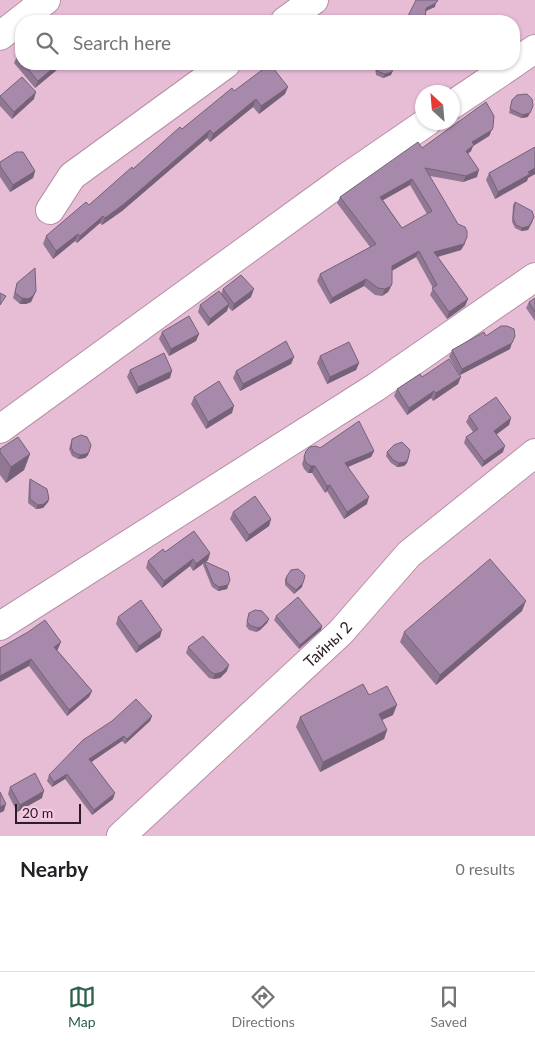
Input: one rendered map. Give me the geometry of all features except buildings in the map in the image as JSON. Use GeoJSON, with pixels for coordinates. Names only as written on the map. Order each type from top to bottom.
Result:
{"type":"FeatureCollection","features":[{"type":"Feature","properties":{"kind":"street"},"geometry":{"type":"LineString","coordinates":[[27,15],[46,0]]}},
{"type":"Feature","properties":{"kind":"street"},"geometry":{"type":"LineString","coordinates":[[293,15],[314,0]]}},
{"type":"Feature","properties":{"kind":"street"},"geometry":{"type":"LineString","coordinates":[[0,36],[15,24]]}},
{"type":"Feature","properties":{"kind":"street"},"geometry":{"type":"LineString","coordinates":[[520,60],[535,49]]}},
{"type":"Feature","properties":{"kind":"street"},"geometry":{"type":"LineString","coordinates":[[50,210],[72,176],[218,70]]}},
{"type":"Feature","properties":{"kind":"street"},"geometry":{"type":"LineString","coordinates":[[460,100],[505,70]]}},
{"type":"Feature","properties":{"kind":"street"},"geometry":{"type":"LineString","coordinates":[[0,429],[344,179],[415,130]]}},
{"type":"Feature","properties":{"kind":"street"},"geometry":{"type":"LineString","coordinates":[[0,626],[376,387],[535,277]]}},
{"type":"Feature","properties":{"kind":"street","name":"Тайны 2"},"geometry":{"type":"LineString","coordinates":[[121,836],[341,632],[416,548],[535,453]]}}]}
